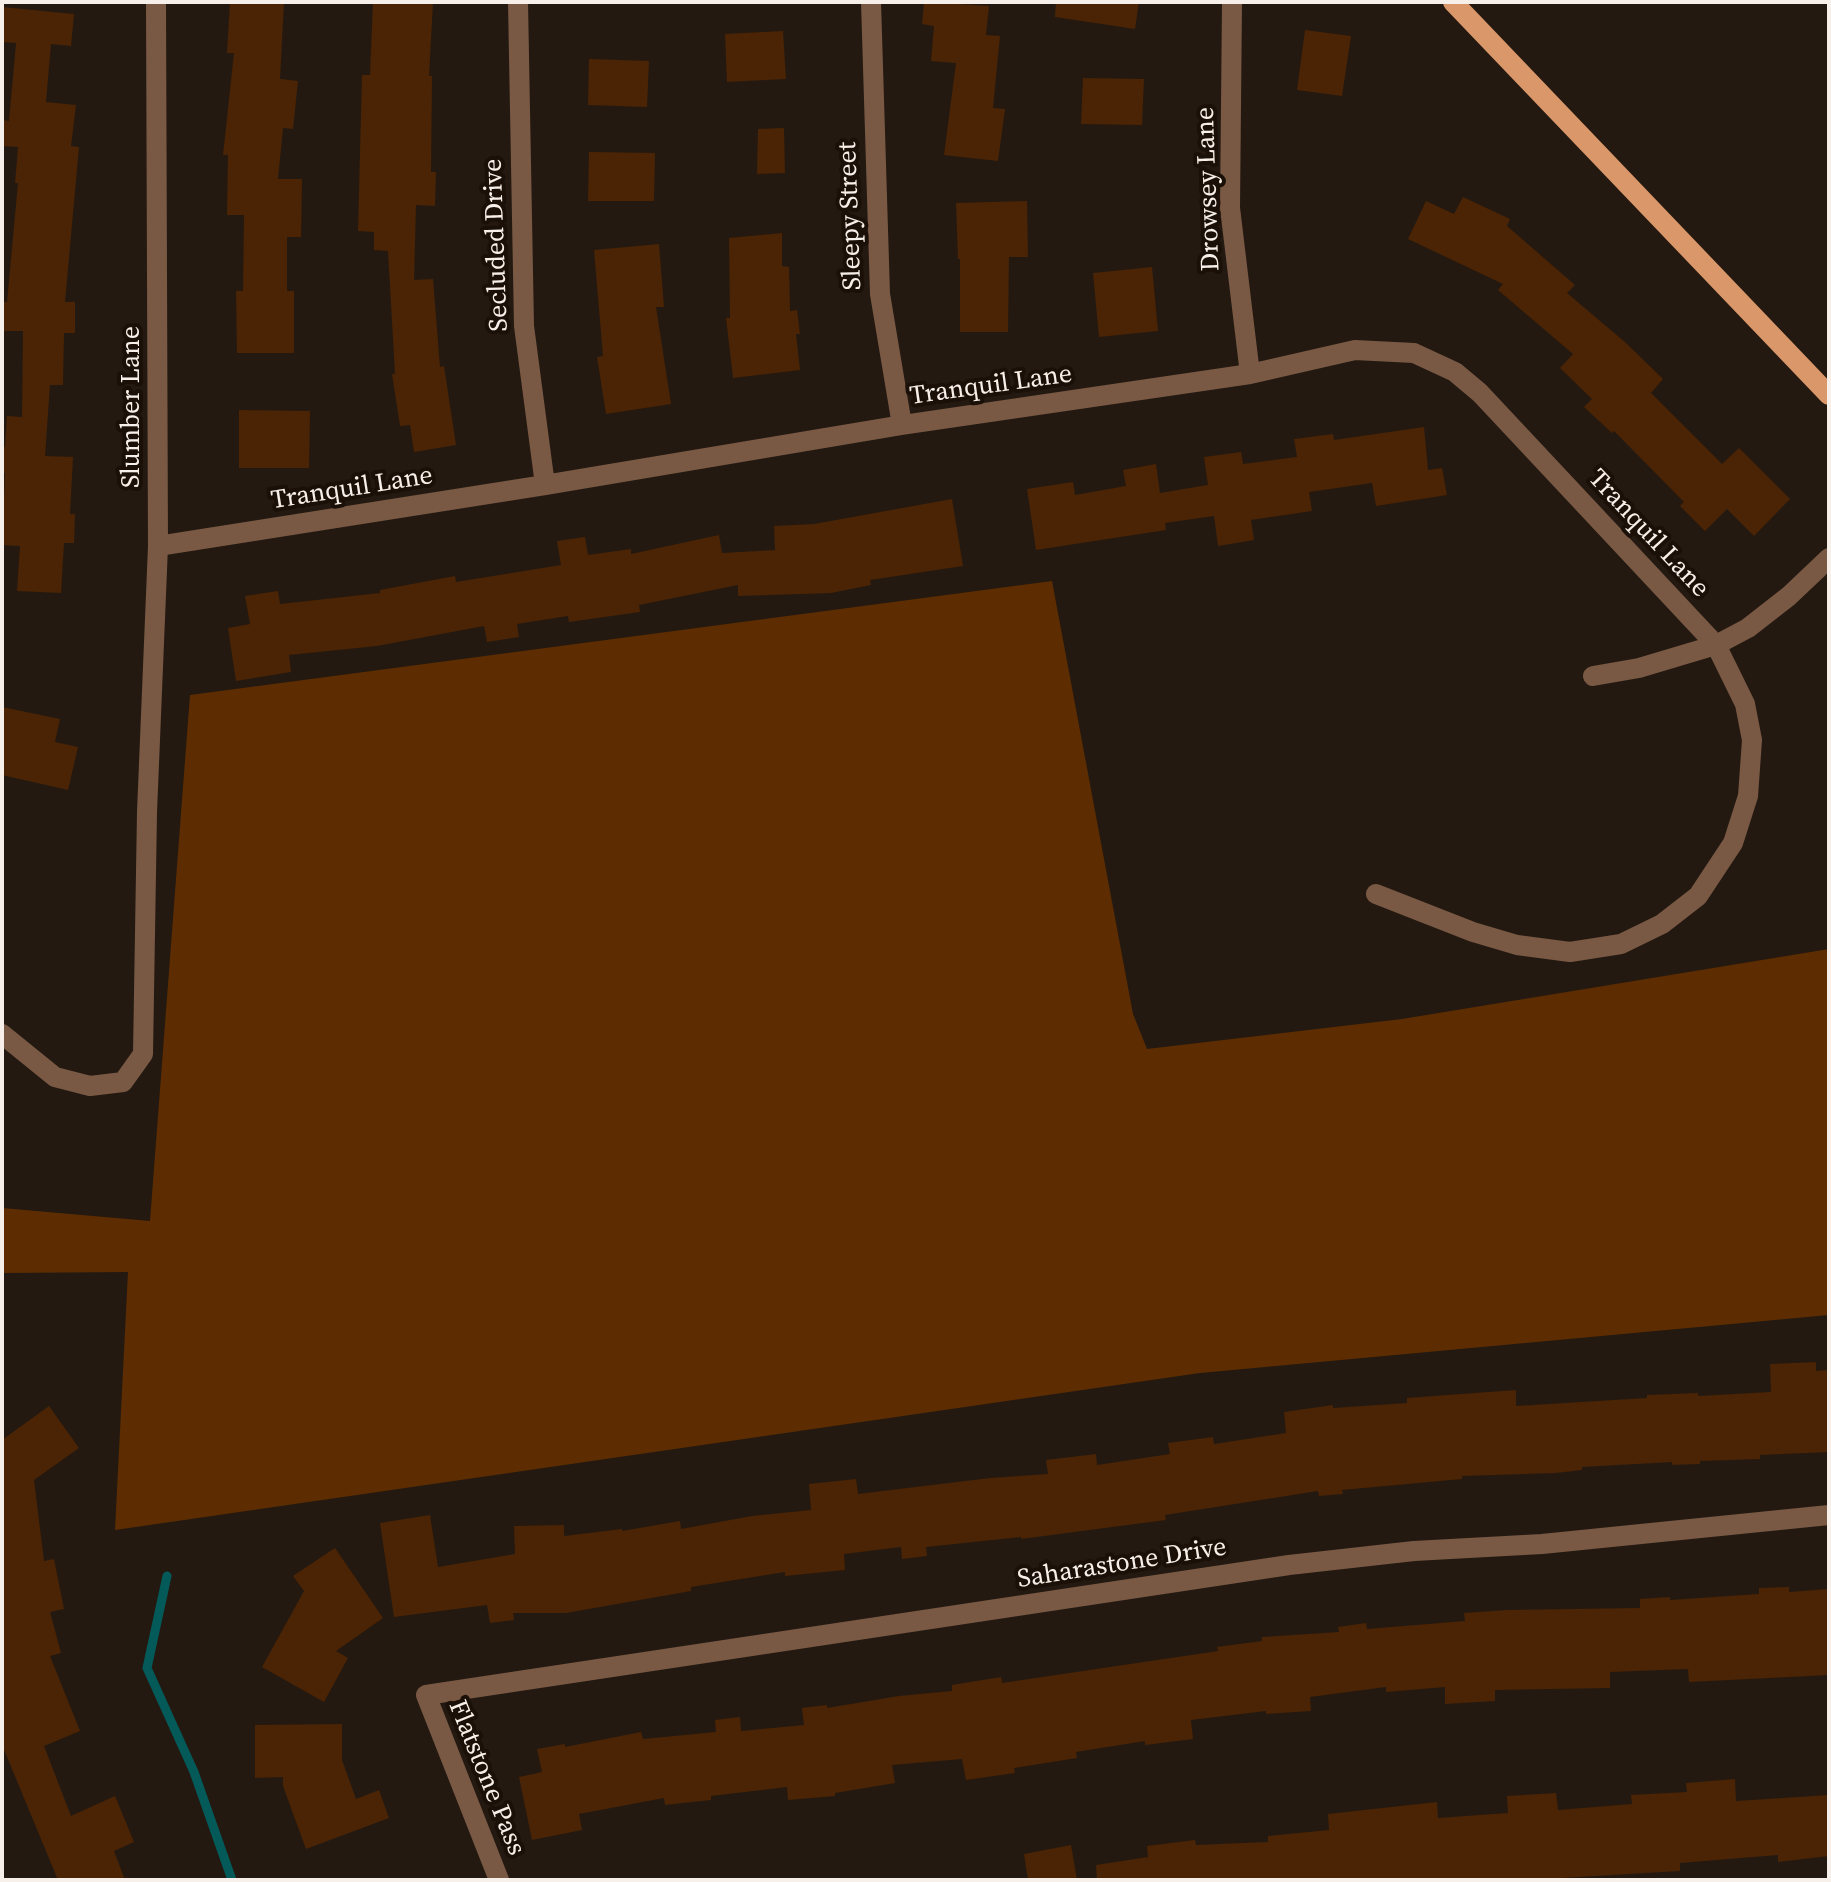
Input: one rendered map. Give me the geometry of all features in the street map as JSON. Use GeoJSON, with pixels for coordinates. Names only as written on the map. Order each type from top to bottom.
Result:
{"type":"FeatureCollection","features":[{"type":"Feature","properties":{"kind":"main road"},"geometry":{"type":"LineString","coordinates":[[1453,2],[1829,395]]}},
{"type":"Feature","properties":{"kind":"street","name":"Slumber Lane"},"geometry":{"type":"LineString","coordinates":[[2,1034],[55,1077],[90,1086],[123,1082],[143,1054],[147,812],[158,546],[156,2]]}},
{"type":"Feature","properties":{"kind":"street","name":"Secluded Drive"},"geometry":{"type":"LineString","coordinates":[[518,2],[524,326],[545,485]]}},
{"type":"Feature","properties":{"kind":"street","name":"Sleepy Street"},"geometry":{"type":"LineString","coordinates":[[871,2],[880,294],[902,425]]}},
{"type":"Feature","properties":{"kind":"street","name":"Drowsey Lane"},"geometry":{"type":"LineString","coordinates":[[1232,2],[1230,208],[1250,374]]}},
{"type":"Feature","properties":{"kind":"street","name":"Tranquil Lane"},"geometry":{"type":"LineString","coordinates":[[158,546],[902,425],[1250,374],[1355,350],[1414,353],[1455,372],[1480,393],[1716,645],[1745,704],[1752,740],[1748,796],[1733,843],[1698,896],[1662,924],[1621,944],[1570,952],[1517,945],[1473,932],[1376,894]]}},
{"type":"Feature","properties":{"kind":"street"},"geometry":{"type":"LineString","coordinates":[[1593,676],[1639,668],[1716,645],[1758,620],[1829,558]]}},
{"type":"Feature","properties":{"kind":"street","name":"Saharastone Drive"},"geometry":{"type":"LineString","coordinates":[[426,1695],[1289,1565],[1414,1551],[1542,1544],[1829,1515]]}},
{"type":"Feature","properties":{"kind":"street","name":"Flatstone Pass"},"geometry":{"type":"LineString","coordinates":[[426,1695],[499,1880]]}},
{"type":"Feature","properties":{"kind":"shaded area"},"geometry":{"type":"Polygon","coordinates":[[[1052,581],[1133,1014],[1147,1049],[1402,1019],[1829,949],[1829,1315],[1200,1373],[115,1530],[128,1272],[2,1273],[2,1208],[150,1221],[190,695],[1052,581]]]}},
{"type":"Feature","properties":{"kind":"building"},"geometry":{"type":"Polygon","coordinates":[[[230,2],[284,2],[280,79],[298,81],[293,129],[283,128],[278,179],[302,179],[301,237],[287,237],[287,291],[294,291],[294,353],[237,353],[236,291],[243,291],[244,215],[227,215],[228,155],[223,155],[234,53],[227,53],[230,2]]]}},
{"type":"Feature","properties":{"kind":"building"},"geometry":{"type":"Polygon","coordinates":[[[373,2],[433,2],[429,76],[432,76],[431,172],[436,172],[435,206],[416,205],[414,280],[433,279],[440,367],[444,366],[456,445],[414,452],[410,425],[400,426],[392,374],[395,374],[388,251],[374,250],[374,232],[358,231],[362,75],[370,75],[373,2]]]}},
{"type":"Feature","properties":{"kind":"building"},"geometry":{"type":"Polygon","coordinates":[[[924,2],[989,6],[986,35],[1000,36],[993,108],[1005,109],[998,161],[944,155],[956,63],[931,61],[934,26],[922,24],[924,2]]]}},
{"type":"Feature","properties":{"kind":"building"},"geometry":{"type":"Polygon","coordinates":[[[1056,2],[1139,2],[1135,29],[1055,17],[1056,2]]]}},
{"type":"Feature","properties":{"kind":"building"},"geometry":{"type":"Polygon","coordinates":[[[2,7],[74,14],[71,46],[51,44],[46,102],[76,105],[71,146],[79,147],[65,302],[75,302],[75,333],[64,333],[63,385],[50,385],[45,456],[73,457],[70,514],[75,514],[74,543],[64,543],[61,593],[17,591],[20,546],[2,545],[5,473],[2,473],[2,447],[5,447],[7,416],[22,417],[23,331],[2,331],[2,302],[7,302],[18,183],[15,183],[18,147],[2,146],[4,120],[9,121],[16,43],[2,42],[2,7]]]}},
{"type":"Feature","properties":{"kind":"building"},"geometry":{"type":"Polygon","coordinates":[[[1305,30],[1351,36],[1342,96],[1297,90],[1305,30]]]}},
{"type":"Feature","properties":{"kind":"building"},"geometry":{"type":"Polygon","coordinates":[[[783,31],[786,79],[727,82],[725,34],[783,31]]]}},
{"type":"Feature","properties":{"kind":"building"},"geometry":{"type":"Polygon","coordinates":[[[589,59],[649,61],[647,107],[588,105],[589,59]]]}},
{"type":"Feature","properties":{"kind":"building"},"geometry":{"type":"Polygon","coordinates":[[[1083,78],[1144,79],[1142,125],[1081,124],[1083,78]]]}},
{"type":"Feature","properties":{"kind":"building"},"geometry":{"type":"Polygon","coordinates":[[[784,128],[785,173],[757,174],[758,129],[784,128]]]}},
{"type":"Feature","properties":{"kind":"building"},"geometry":{"type":"Polygon","coordinates":[[[589,152],[655,153],[654,201],[588,201],[589,152]]]}},
{"type":"Feature","properties":{"kind":"building"},"geometry":{"type":"Polygon","coordinates":[[[1463,197],[1510,219],[1507,226],[1575,285],[1567,293],[1663,379],[1651,393],[1722,464],[1739,448],[1790,499],[1754,536],[1727,509],[1705,531],[1680,506],[1684,502],[1614,431],[1612,433],[1584,407],[1592,399],[1560,368],[1573,354],[1498,290],[1503,284],[1408,239],[1426,201],[1454,214],[1463,197]]]}},
{"type":"Feature","properties":{"kind":"building"},"geometry":{"type":"Polygon","coordinates":[[[1027,201],[1028,257],[1009,257],[1008,332],[960,332],[956,203],[1027,201]]]}},
{"type":"Feature","properties":{"kind":"building"},"geometry":{"type":"Polygon","coordinates":[[[782,233],[782,266],[789,267],[790,311],[797,310],[800,370],[733,378],[726,318],[730,318],[729,238],[782,233]]]}},
{"type":"Feature","properties":{"kind":"building"},"geometry":{"type":"Polygon","coordinates":[[[659,244],[664,307],[656,307],[671,404],[606,414],[597,357],[603,356],[594,250],[659,244]]]}},
{"type":"Feature","properties":{"kind":"building"},"geometry":{"type":"Polygon","coordinates":[[[1152,267],[1158,331],[1099,337],[1093,273],[1152,267]]]}},
{"type":"Feature","properties":{"kind":"building"},"geometry":{"type":"Polygon","coordinates":[[[239,410],[310,411],[309,468],[239,468],[239,410]]]}},
{"type":"Feature","properties":{"kind":"building"},"geometry":{"type":"Polygon","coordinates":[[[1424,427],[1428,470],[1442,468],[1447,495],[1376,506],[1372,483],[1309,492],[1312,511],[1251,520],[1254,540],[1218,546],[1214,516],[1165,523],[1166,530],[1036,550],[1027,489],[1073,482],[1075,495],[1126,486],[1123,470],[1156,464],[1160,493],[1208,485],[1204,457],[1241,452],[1243,464],[1297,457],[1294,439],[1333,434],[1334,440],[1424,427]]]}},
{"type":"Feature","properties":{"kind":"building"},"geometry":{"type":"Polygon","coordinates":[[[952,499],[963,566],[870,580],[871,585],[831,593],[738,596],[738,585],[639,605],[640,612],[569,622],[568,616],[517,624],[519,637],[487,642],[484,626],[377,646],[289,655],[291,672],[236,681],[228,628],[250,624],[245,596],[278,591],[280,604],[380,593],[380,590],[455,576],[456,582],[561,565],[557,541],[585,537],[588,555],[631,549],[631,554],[719,535],[722,553],[775,550],[774,526],[814,524],[952,499]]]}},
{"type":"Feature","properties":{"kind":"building"},"geometry":{"type":"Polygon","coordinates":[[[2,707],[60,719],[55,742],[78,747],[68,790],[2,775],[2,707]]]}},
{"type":"Feature","properties":{"kind":"building"},"geometry":{"type":"Polygon","coordinates":[[[1816,1362],[1816,1371],[1829,1370],[1829,1452],[1760,1455],[1760,1459],[1700,1461],[1700,1464],[1672,1465],[1672,1462],[1582,1467],[1582,1470],[1556,1473],[1462,1476],[1462,1479],[1342,1490],[1343,1494],[1319,1496],[1318,1491],[1165,1515],[1166,1520],[1021,1539],[926,1547],[927,1556],[902,1559],[901,1547],[844,1554],[845,1570],[785,1576],[785,1572],[691,1587],[691,1591],[566,1613],[513,1613],[514,1620],[490,1623],[487,1605],[394,1617],[380,1523],[430,1515],[438,1567],[515,1554],[514,1526],[564,1525],[564,1536],[622,1531],[680,1521],[681,1529],[752,1516],[811,1510],[809,1484],[856,1479],[858,1494],[1048,1474],[1046,1460],[1096,1454],[1097,1465],[1170,1454],[1168,1443],[1213,1437],[1214,1444],[1286,1433],[1284,1412],[1333,1405],[1333,1408],[1407,1403],[1407,1398],[1516,1390],[1516,1406],[1647,1398],[1647,1395],[1771,1392],[1770,1364],[1816,1362]]]}},
{"type":"Feature","properties":{"kind":"building"},"geometry":{"type":"Polygon","coordinates":[[[49,1406],[79,1448],[34,1480],[44,1561],[54,1559],[64,1609],[50,1612],[61,1653],[50,1656],[80,1731],[44,1746],[71,1816],[115,1796],[134,1842],[114,1851],[125,1880],[58,1880],[2,1745],[2,1440],[49,1406]]]}},
{"type":"Feature","properties":{"kind":"building"},"geometry":{"type":"Polygon","coordinates":[[[335,1548],[383,1618],[336,1651],[348,1658],[324,1702],[262,1667],[304,1591],[293,1576],[335,1548]]]}},
{"type":"Feature","properties":{"kind":"building"},"geometry":{"type":"Polygon","coordinates":[[[1789,1587],[1789,1592],[1829,1589],[1829,1675],[1689,1682],[1688,1669],[1610,1672],[1610,1688],[1495,1690],[1495,1701],[1445,1704],[1445,1687],[1386,1692],[1386,1687],[1310,1697],[1311,1711],[1266,1714],[1266,1711],[1191,1720],[1193,1739],[1145,1745],[1145,1741],[1076,1752],[1077,1758],[1014,1768],[1015,1773],[966,1780],[962,1759],[892,1765],[895,1783],[835,1793],[835,1796],[788,1800],[787,1787],[665,1805],[664,1798],[579,1814],[582,1830],[532,1840],[519,1777],[542,1772],[537,1749],[565,1744],[565,1747],[641,1732],[643,1739],[716,1732],[715,1720],[740,1717],[741,1731],[804,1725],[802,1708],[827,1705],[827,1708],[952,1691],[952,1685],[1001,1677],[1002,1683],[1218,1651],[1217,1647],[1262,1641],[1262,1637],[1339,1632],[1338,1627],[1366,1623],[1367,1629],[1465,1621],[1464,1613],[1640,1608],[1640,1599],[1759,1594],[1759,1588],[1789,1587]]]}},
{"type":"Feature","properties":{"kind":"building"},"geometry":{"type":"Polygon","coordinates":[[[342,1724],[342,1760],[356,1799],[379,1790],[389,1818],[306,1849],[283,1786],[283,1777],[255,1778],[255,1725],[342,1724]]]}},
{"type":"Feature","properties":{"kind":"building"},"geometry":{"type":"Polygon","coordinates":[[[1735,1779],[1736,1801],[1829,1795],[1829,1856],[1778,1862],[1778,1855],[1680,1863],[1680,1871],[1528,1880],[1097,1880],[1096,1865],[1148,1857],[1147,1846],[1195,1840],[1196,1845],[1268,1842],[1268,1836],[1329,1830],[1328,1814],[1437,1802],[1438,1818],[1508,1813],[1507,1796],[1556,1793],[1558,1810],[1632,1804],[1631,1795],[1687,1792],[1686,1783],[1735,1779]]]}},
{"type":"Feature","properties":{"kind":"building"},"geometry":{"type":"Polygon","coordinates":[[[1071,1845],[1077,1880],[1028,1880],[1024,1854],[1071,1845]]]}},
{"type":"Feature","properties":{"kind":"waterway"},"geometry":{"type":"LineString","coordinates":[[167,1576],[147,1668],[194,1772],[232,1880]]}}]}
